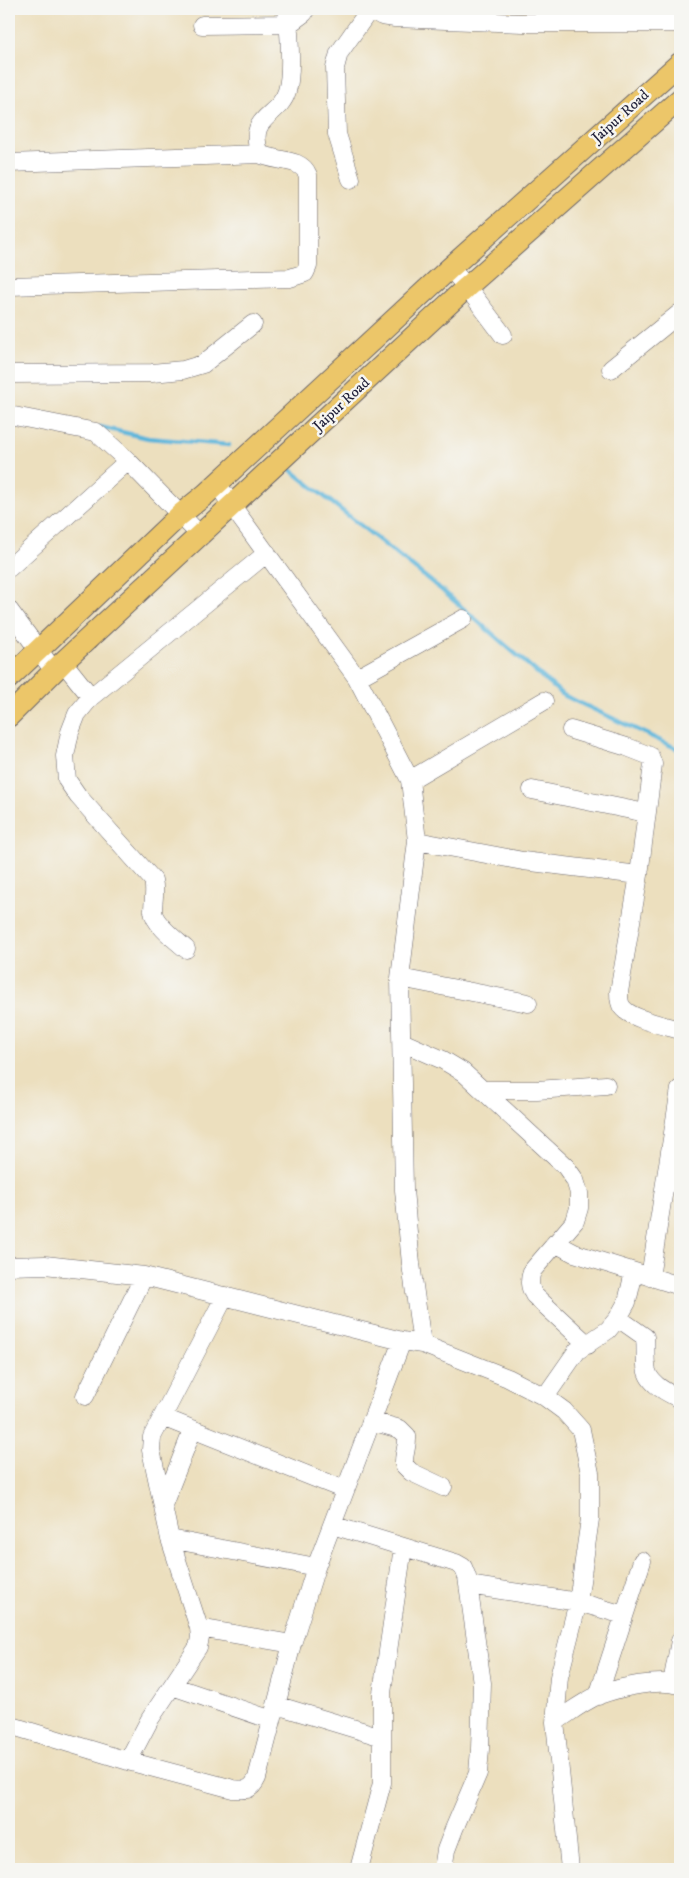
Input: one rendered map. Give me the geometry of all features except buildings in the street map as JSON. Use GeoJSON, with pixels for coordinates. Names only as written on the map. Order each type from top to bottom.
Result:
{"type":"FeatureCollection","features":[{"type":"Feature","properties":{"kind":"main road","name":"Jaipur Road"},"geometry":{"type":"LineString","coordinates":[[9,678],[180,515],[450,268],[680,63]]}},
{"type":"Feature","properties":{"kind":"main road","name":"Jaipur Road"},"geometry":{"type":"LineString","coordinates":[[9,716],[58,666],[201,536],[467,287],[680,99]]}},
{"type":"Feature","properties":{"kind":"street"},"geometry":{"type":"LineString","coordinates":[[202,25],[288,16],[304,12],[305,9]]}},
{"type":"Feature","properties":{"kind":"street"},"geometry":{"type":"LineString","coordinates":[[351,180],[337,134],[335,68],[339,53],[369,9],[382,16],[395,18],[524,23],[680,22]]}},
{"type":"Feature","properties":{"kind":"street"},"geometry":{"type":"LineString","coordinates":[[260,154],[256,136],[261,122],[278,104],[287,90],[290,61],[288,16]]}},
{"type":"Feature","properties":{"kind":"street"},"geometry":{"type":"LineString","coordinates":[[9,163],[260,154],[266,158],[299,164],[305,168],[308,175],[308,266],[300,276],[290,278],[9,286]]}},
{"type":"Feature","properties":{"kind":"street"},"geometry":{"type":"LineString","coordinates":[[450,268],[504,335]]}},
{"type":"Feature","properties":{"kind":"street"},"geometry":{"type":"LineString","coordinates":[[611,369],[680,313]]}},
{"type":"Feature","properties":{"kind":"street"},"geometry":{"type":"LineString","coordinates":[[9,374],[152,373],[193,368],[203,364],[253,324]]}},
{"type":"Feature","properties":{"kind":"street"},"geometry":{"type":"LineString","coordinates":[[9,415],[96,432],[128,461],[201,536]]}},
{"type":"Feature","properties":{"kind":"street"},"geometry":{"type":"LineString","coordinates":[[9,568],[128,461]]}},
{"type":"Feature","properties":{"kind":"street"},"geometry":{"type":"LineString","coordinates":[[217,483],[357,678],[410,780],[418,841],[412,981],[402,1042],[404,1190],[411,1264],[422,1344]]}},
{"type":"Feature","properties":{"kind":"street"},"geometry":{"type":"LineString","coordinates":[[186,949],[156,920],[153,913],[156,889],[153,880],[78,796],[67,780],[65,756],[70,732],[77,714],[91,697],[267,552]]}},
{"type":"Feature","properties":{"kind":"street"},"geometry":{"type":"LineString","coordinates":[[9,610],[38,650],[91,697]]}},
{"type":"Feature","properties":{"kind":"street"},"geometry":{"type":"LineString","coordinates":[[357,678],[462,618]]}},
{"type":"Feature","properties":{"kind":"street"},"geometry":{"type":"LineString","coordinates":[[410,780],[544,701]]}},
{"type":"Feature","properties":{"kind":"street"},"geometry":{"type":"LineString","coordinates":[[570,730],[636,750],[650,756],[653,764],[639,875],[619,992],[620,1003],[623,1009],[631,1014],[680,1030]]}},
{"type":"Feature","properties":{"kind":"street"},"geometry":{"type":"LineString","coordinates":[[532,790],[646,813]]}},
{"type":"Feature","properties":{"kind":"street"},"geometry":{"type":"LineString","coordinates":[[418,841],[523,861],[639,875]]}},
{"type":"Feature","properties":{"kind":"street"},"geometry":{"type":"LineString","coordinates":[[412,981],[528,1003]]}},
{"type":"Feature","properties":{"kind":"street"},"geometry":{"type":"LineString","coordinates":[[402,1042],[443,1060],[463,1072],[566,1166],[575,1180],[579,1193],[579,1208],[575,1221],[532,1271],[529,1279],[530,1288],[534,1295],[588,1345]]}},
{"type":"Feature","properties":{"kind":"street"},"geometry":{"type":"LineString","coordinates":[[483,1090],[537,1090],[606,1085]]}},
{"type":"Feature","properties":{"kind":"street"},"geometry":{"type":"LineString","coordinates":[[545,1397],[578,1351],[608,1330],[618,1318],[642,1274],[680,1089]]}},
{"type":"Feature","properties":{"kind":"street"},"geometry":{"type":"LineString","coordinates":[[555,1244],[574,1253],[680,1286]]}},
{"type":"Feature","properties":{"kind":"street"},"geometry":{"type":"LineString","coordinates":[[9,1266],[46,1264],[144,1276],[402,1341],[422,1344],[508,1378],[545,1397],[564,1411],[581,1430],[590,1473],[590,1519],[578,1602],[560,1677],[555,1722],[570,1869]]}},
{"type":"Feature","properties":{"kind":"street"},"geometry":{"type":"LineString","coordinates":[[85,1396],[144,1276]]}},
{"type":"Feature","properties":{"kind":"street"},"geometry":{"type":"LineString","coordinates":[[128,1761],[150,1719],[198,1647],[200,1638],[199,1628],[170,1539],[151,1450],[152,1438],[162,1417],[225,1296]]}},
{"type":"Feature","properties":{"kind":"street"},"geometry":{"type":"LineString","coordinates":[[618,1318],[645,1337],[646,1366],[650,1379],[680,1400]]}},
{"type":"Feature","properties":{"kind":"street"},"geometry":{"type":"LineString","coordinates":[[9,1725],[128,1761],[233,1789],[245,1790],[253,1786],[257,1778],[292,1644],[316,1567],[402,1341]]}},
{"type":"Feature","properties":{"kind":"street"},"geometry":{"type":"LineString","coordinates":[[162,1417],[345,1490]]}},
{"type":"Feature","properties":{"kind":"street"},"geometry":{"type":"LineString","coordinates":[[371,1421],[400,1430],[407,1436],[408,1445],[403,1458],[404,1465],[411,1472],[443,1487]]}},
{"type":"Feature","properties":{"kind":"street"},"geometry":{"type":"LineString","coordinates":[[163,1505],[193,1429]]}},
{"type":"Feature","properties":{"kind":"street"},"geometry":{"type":"LineString","coordinates":[[332,1525],[456,1563],[463,1567],[468,1585],[482,1683],[480,1749],[478,1773],[446,1850],[443,1869]]}},
{"type":"Feature","properties":{"kind":"street"},"geometry":{"type":"LineString","coordinates":[[170,1539],[316,1567]]}},
{"type":"Feature","properties":{"kind":"street"},"geometry":{"type":"LineString","coordinates":[[359,1869],[382,1783],[382,1693],[402,1547]]}},
{"type":"Feature","properties":{"kind":"street"},"geometry":{"type":"LineString","coordinates":[[598,1696],[642,1561]]}},
{"type":"Feature","properties":{"kind":"street"},"geometry":{"type":"LineString","coordinates":[[468,1585],[578,1602],[624,1615]]}},
{"type":"Feature","properties":{"kind":"street"},"geometry":{"type":"LineString","coordinates":[[199,1628],[292,1644]]}},
{"type":"Feature","properties":{"kind":"street"},"geometry":{"type":"LineString","coordinates":[[555,1722],[598,1696],[634,1685],[676,1684],[680,1641]]}},
{"type":"Feature","properties":{"kind":"street"},"geometry":{"type":"LineString","coordinates":[[172,1686],[274,1712],[382,1736]]}},
{"type":"Feature","properties":{"kind":"waterway"},"geometry":{"type":"LineString","coordinates":[[100,427],[148,438],[229,445]]}},
{"type":"Feature","properties":{"kind":"waterway"},"geometry":{"type":"LineString","coordinates":[[291,470],[443,591],[563,695],[680,750]]}}]}
